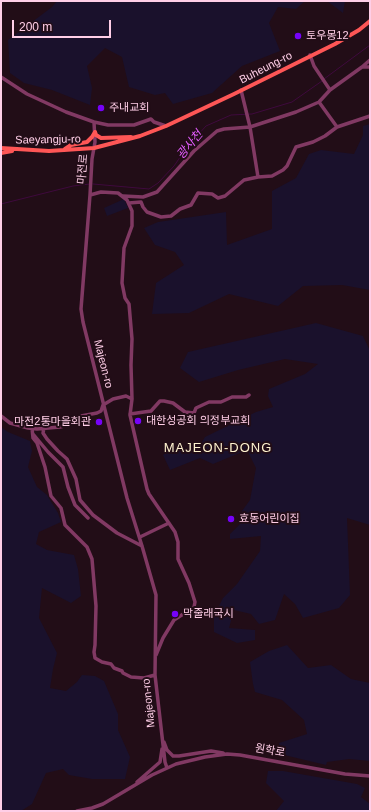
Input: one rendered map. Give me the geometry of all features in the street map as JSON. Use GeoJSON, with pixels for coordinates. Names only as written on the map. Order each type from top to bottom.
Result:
{"type":"FeatureCollection","features":[{"type":"Feature","properties":{"kind":"main road","name":"Buheung-ro"},"geometry":{"type":"LineString","coordinates":[[94,148],[140,136],[166,126],[351,35],[370,21]]}},
{"type":"Feature","properties":{"kind":"main road"},"geometry":{"type":"LineString","coordinates":[[64,150],[71,145],[87,142],[95,132],[96,135],[101,138],[140,136]]}},
{"type":"Feature","properties":{"kind":"main road","name":"Saeyangju-ro"},"geometry":{"type":"LineString","coordinates":[[1,149],[49,151],[94,148]]}},
{"type":"Feature","properties":{"kind":"street"},"geometry":{"type":"LineString","coordinates":[[310,55],[314,66],[330,90]]}},
{"type":"Feature","properties":{"kind":"street"},"geometry":{"type":"LineString","coordinates":[[123,196],[143,197],[156,192],[194,151],[217,131],[250,125],[296,112],[319,102],[330,90],[370,60]]}},
{"type":"Feature","properties":{"kind":"street"},"geometry":{"type":"LineString","coordinates":[[362,67],[370,67]]}},
{"type":"Feature","properties":{"kind":"street"},"geometry":{"type":"LineString","coordinates":[[1,77],[27,94],[66,112],[94,122],[108,125],[134,125],[151,119],[154,122],[166,126]]}},
{"type":"Feature","properties":{"kind":"street"},"geometry":{"type":"LineString","coordinates":[[241,90],[250,125],[258,177]]}},
{"type":"Feature","properties":{"kind":"street"},"geometry":{"type":"LineString","coordinates":[[319,102],[337,127]]}},
{"type":"Feature","properties":{"kind":"street"},"geometry":{"type":"LineString","coordinates":[[129,203],[141,202],[147,212],[157,216],[171,216],[180,209],[191,205],[198,193],[212,194],[218,198],[225,196],[244,180],[272,176],[287,166],[296,147],[313,142],[325,136],[337,127],[370,116]]}},
{"type":"Feature","properties":{"kind":"street"},"geometry":{"type":"LineString","coordinates":[[94,122],[94,148]]}},
{"type":"Feature","properties":{"kind":"street","name":"마전로"},"geometry":{"type":"LineString","coordinates":[[90,193],[91,164],[94,148]]}},
{"type":"Feature","properties":{"kind":"street"},"geometry":{"type":"LineString","coordinates":[[90,193],[118,193],[129,203],[132,211],[132,226],[124,248],[122,283],[125,298],[129,304],[131,318],[132,399],[130,414],[133,432],[148,489],[176,532],[178,542],[178,559],[190,583],[195,602],[194,607],[174,620],[163,638],[155,658]]}},
{"type":"Feature","properties":{"kind":"street","name":"Majeon-ro"},"geometry":{"type":"LineString","coordinates":[[90,193],[81,309],[127,498],[140,537],[156,595],[155,675],[165,762],[167,768]]}},
{"type":"Feature","properties":{"kind":"street"},"geometry":{"type":"LineString","coordinates":[[130,414],[150,411],[160,401],[172,403],[185,412],[194,413],[196,408],[207,403],[221,402],[232,397],[246,397],[249,395]]}},
{"type":"Feature","properties":{"kind":"street"},"geometry":{"type":"LineString","coordinates":[[1,416],[15,425],[32,428],[68,425],[81,416],[101,411],[104,405],[113,398],[126,396],[132,399]]}},
{"type":"Feature","properties":{"kind":"street"},"geometry":{"type":"LineString","coordinates":[[32,428],[33,438],[37,443],[46,467],[51,496],[61,508],[65,525],[87,547],[92,558],[96,606],[95,658],[102,662],[111,664],[114,668],[132,677],[144,678],[155,675]]}},
{"type":"Feature","properties":{"kind":"street"},"geometry":{"type":"LineString","coordinates":[[44,428],[43,433],[47,439],[67,458],[76,479],[80,500],[93,515],[117,533],[142,546]]}},
{"type":"Feature","properties":{"kind":"street"},"geometry":{"type":"LineString","coordinates":[[33,434],[63,467],[68,487],[75,505],[88,518]]}},
{"type":"Feature","properties":{"kind":"street"},"geometry":{"type":"LineString","coordinates":[[140,537],[169,523]]}},
{"type":"Feature","properties":{"kind":"street"},"geometry":{"type":"LineString","coordinates":[[162,732],[167,750],[173,756],[211,751],[227,754]]}},
{"type":"Feature","properties":{"kind":"street"},"geometry":{"type":"LineString","coordinates":[[132,787],[144,775],[153,770],[160,762],[162,732]]}},
{"type":"Feature","properties":{"kind":"street","name":"원학로"},"geometry":{"type":"LineString","coordinates":[[167,768],[195,758],[227,754],[263,758],[345,774],[370,776]]}},
{"type":"Feature","properties":{"kind":"street"},"geometry":{"type":"LineString","coordinates":[[77,811],[103,804],[152,775],[167,768]]}},
{"type":"Feature","properties":{"kind":"shaded area"},"geometry":{"type":"Polygon","coordinates":[[[57,1],[305,1],[296,9],[278,7],[269,23],[280,51],[242,66],[212,93],[173,104],[165,93],[155,95],[129,87],[122,57],[105,48],[87,66],[92,88],[90,105],[52,90],[24,83],[10,73],[8,40],[52,7],[57,1]]]}},
{"type":"Feature","properties":{"kind":"shaded area"},"geometry":{"type":"Polygon","coordinates":[[[327,1],[345,1],[343,13],[327,1]]]}},
{"type":"Feature","properties":{"kind":"shaded area"},"geometry":{"type":"Polygon","coordinates":[[[370,124],[370,290],[342,285],[303,286],[278,306],[229,294],[189,313],[152,314],[156,283],[184,265],[175,252],[155,245],[144,228],[158,222],[226,212],[227,245],[272,229],[272,191],[296,178],[309,154],[321,150],[354,154],[363,135],[363,126],[370,124]]]}},
{"type":"Feature","properties":{"kind":"shaded area"},"geometry":{"type":"Polygon","coordinates":[[[124,199],[128,208],[107,216],[104,208],[124,199]]]}},
{"type":"Feature","properties":{"kind":"shaded area"},"geometry":{"type":"Polygon","coordinates":[[[316,323],[363,336],[370,351],[370,525],[347,518],[350,595],[339,608],[303,618],[295,604],[284,594],[275,620],[259,624],[251,614],[234,610],[229,628],[255,630],[255,640],[237,643],[214,632],[214,616],[223,598],[237,584],[260,551],[261,536],[230,539],[230,534],[240,524],[242,511],[250,500],[256,468],[247,450],[213,464],[200,458],[170,470],[163,455],[173,448],[199,447],[205,437],[256,412],[273,407],[268,396],[269,389],[305,374],[318,364],[285,359],[238,370],[199,382],[180,368],[188,352],[316,323]]]}},
{"type":"Feature","properties":{"kind":"shaded area"},"geometry":{"type":"Polygon","coordinates":[[[1,427],[8,432],[30,441],[32,451],[28,467],[37,487],[47,495],[58,513],[61,522],[39,532],[36,544],[47,550],[74,555],[78,569],[81,596],[71,603],[42,588],[39,618],[57,653],[50,688],[66,691],[77,682],[82,675],[95,676],[104,681],[118,714],[118,730],[130,757],[125,779],[92,779],[69,775],[63,769],[46,773],[32,804],[21,811],[1,811],[1,427]]]}},
{"type":"Feature","properties":{"kind":"shaded area"},"geometry":{"type":"Polygon","coordinates":[[[287,645],[308,668],[331,665],[351,679],[370,683],[370,761],[349,759],[327,762],[326,765],[280,754],[279,743],[307,734],[304,720],[282,700],[255,692],[250,662],[269,651],[287,645]]]}},
{"type":"Feature","properties":{"kind":"shaded area"},"geometry":{"type":"Polygon","coordinates":[[[268,771],[283,771],[357,784],[365,788],[361,797],[370,804],[370,811],[276,811],[284,801],[266,783],[268,771]]]}},
{"type":"Feature","properties":{"kind":"waterway","name":"광사천"},"geometry":{"type":"LineString","coordinates":[[324,79],[370,45]]}},
{"type":"Feature","properties":{"kind":"waterway","name":"광사천"},"geometry":{"type":"LineString","coordinates":[[93,184],[149,189],[158,183],[174,166],[187,147],[206,126],[231,115],[252,114],[292,102],[322,81]]}},
{"type":"Feature","properties":{"kind":"waterway","name":"광사천"},"geometry":{"type":"LineString","coordinates":[[1,204],[73,186],[90,184]]}},
{"type":"Feature","properties":{"kind":"place","name":"토우몽12"},"geometry":{"type":"Point","coordinates":[298,36]}},
{"type":"Feature","properties":{"kind":"place","name":"주내교회"},"geometry":{"type":"Point","coordinates":[101,108]}},
{"type":"Feature","properties":{"kind":"place","name":"대한성공회 의정부교회"},"geometry":{"type":"Point","coordinates":[138,421]}},
{"type":"Feature","properties":{"kind":"place","name":"마전2통마을회관"},"geometry":{"type":"Point","coordinates":[99,422]}},
{"type":"Feature","properties":{"kind":"place","name":"효동어린이집"},"geometry":{"type":"Point","coordinates":[231,519]}},
{"type":"Feature","properties":{"kind":"place","name":"막줄래국시"},"geometry":{"type":"Point","coordinates":[175,614]}},
{"type":"Feature","properties":{"kind":"district","name":"MAJEON-DONG"},"geometry":{"type":"Point","coordinates":[218,448]}}]}
